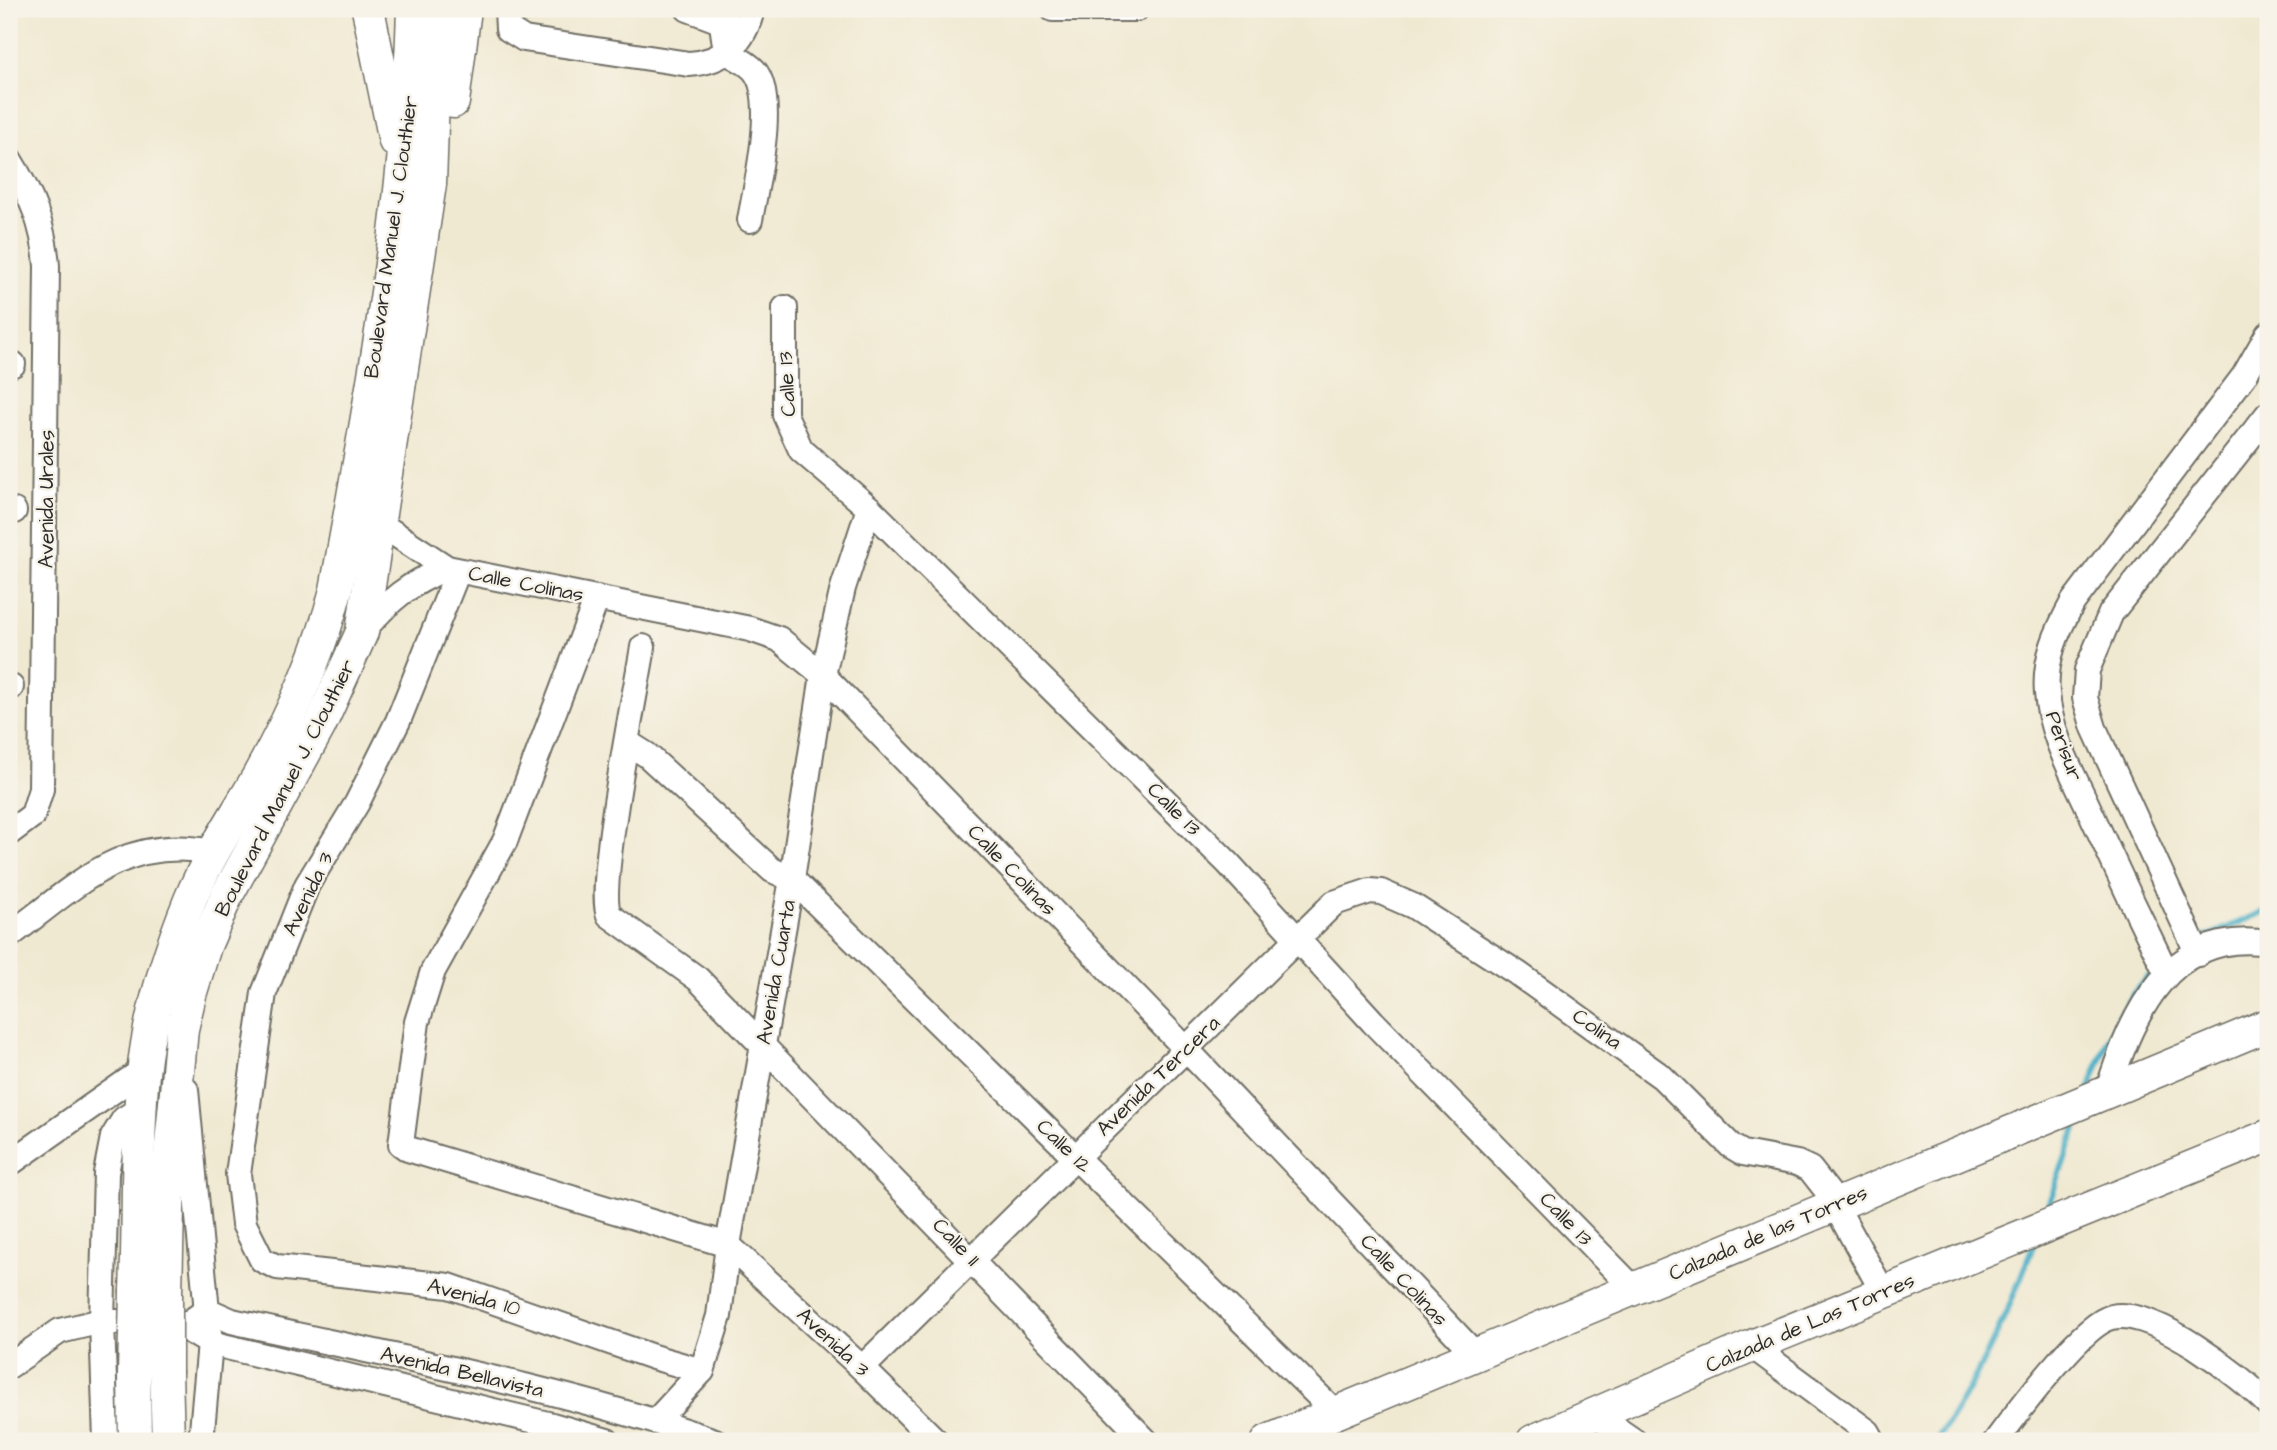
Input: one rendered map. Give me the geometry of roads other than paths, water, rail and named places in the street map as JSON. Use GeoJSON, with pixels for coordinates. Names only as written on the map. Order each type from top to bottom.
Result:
{"type":"FeatureCollection","features":[{"type":"Feature","properties":{"kind":"main road"},"geometry":{"type":"LineString","coordinates":[[368,9],[416,178],[441,157],[454,96],[465,9]]}},
{"type":"Feature","properties":{"kind":"main road","name":"Boulevard Manuel J. Clouthier"},"geometry":{"type":"LineString","coordinates":[[168,1441],[166,1373],[151,1291],[140,1110],[143,1070],[152,1021],[174,941],[212,852],[252,787],[295,705],[327,628],[416,178],[411,84],[413,9]]}},
{"type":"Feature","properties":{"kind":"main road","name":"Boulevard Manuel J. Clouthier"},"geometry":{"type":"LineString","coordinates":[[135,1441],[134,1374],[151,1291],[169,1166],[184,1017],[205,946],[255,840],[326,713],[362,632],[380,524],[436,9]]}},
{"type":"Feature","properties":{"kind":"main road","name":"Calzada de las Torres"},"geometry":{"type":"LineString","coordinates":[[1268,1441],[1474,1353],[1835,1206],[2062,1108],[2268,1025]]}},
{"type":"Feature","properties":{"kind":"main road","name":"Calzada de Las Torres"},"geometry":{"type":"LineString","coordinates":[[1533,1441],[1752,1346],[2268,1136]]}},
{"type":"Feature","properties":{"kind":"street"},"geometry":{"type":"LineString","coordinates":[[507,9],[508,29],[524,38],[689,64],[701,63],[726,52],[750,20],[688,9]]}},
{"type":"Feature","properties":{"kind":"street"},"geometry":{"type":"LineString","coordinates":[[1053,9],[1136,9]]}},
{"type":"Feature","properties":{"kind":"street"},"geometry":{"type":"LineString","coordinates":[[723,16],[726,52]]}},
{"type":"Feature","properties":{"kind":"street"},"geometry":{"type":"LineString","coordinates":[[726,52],[754,69],[763,86],[765,119],[750,220]]}},
{"type":"Feature","properties":{"kind":"street","name":"Avenida Urales"},"geometry":{"type":"LineString","coordinates":[[9,159],[26,186],[42,227],[47,279],[41,789],[33,816],[9,834]]}},
{"type":"Feature","properties":{"kind":"street","name":"Calle 13"},"geometry":{"type":"LineString","coordinates":[[785,308],[785,415],[792,436],[801,450],[869,508],[1228,863],[1373,1022],[1634,1289]]}},
{"type":"Feature","properties":{"kind":"street","name":"Perisur"},"geometry":{"type":"LineString","coordinates":[[2167,974],[2068,763],[2052,723],[2047,693],[2048,659],[2073,602],[2245,376],[2268,334]]}},
{"type":"Feature","properties":{"kind":"street","name":"Perisur"},"geometry":{"type":"LineString","coordinates":[[2198,954],[2108,761],[2085,698],[2087,670],[2111,613],[2268,414]]}},
{"type":"Feature","properties":{"kind":"street"},"geometry":{"type":"LineString","coordinates":[[2159,491],[2190,512]]}},
{"type":"Feature","properties":{"kind":"street","name":"Avenida Cuarta"},"geometry":{"type":"LineString","coordinates":[[656,1421],[702,1371],[719,1316],[728,1245],[792,880],[823,675],[843,588],[869,508]]}},
{"type":"Feature","properties":{"kind":"street","name":"Calle Colinas"},"geometry":{"type":"LineString","coordinates":[[380,524],[452,569],[750,629],[779,639],[823,675],[1187,1050],[1474,1353]]}},
{"type":"Feature","properties":{"kind":"street","name":"Calle Colinas"},"geometry":{"type":"LineString","coordinates":[[362,632],[387,602],[415,581],[452,569]]}},
{"type":"Feature","properties":{"kind":"street","name":"Avenida 3"},"geometry":{"type":"LineString","coordinates":[[250,1239],[244,1224],[238,1174],[264,993],[307,885],[357,803],[398,721],[452,569]]}},
{"type":"Feature","properties":{"kind":"street"},"geometry":{"type":"LineString","coordinates":[[597,598],[505,841],[433,971],[418,1022],[401,1144],[408,1149],[728,1245]]}},
{"type":"Feature","properties":{"kind":"street"},"geometry":{"type":"LineString","coordinates":[[628,743],[643,648]]}},
{"type":"Feature","properties":{"kind":"street","name":"Calle 12"},"geometry":{"type":"LineString","coordinates":[[628,743],[647,755],[772,870],[792,880],[1335,1412]]}},
{"type":"Feature","properties":{"kind":"street","name":"Calle 11"},"geometry":{"type":"LineString","coordinates":[[628,743],[609,854],[606,910],[613,921],[698,979],[764,1044],[1146,1441]]}},
{"type":"Feature","properties":{"kind":"street","name":"Boulevard Manuel J. Clouthier"},"geometry":{"type":"LineString","coordinates":[[9,936],[98,869],[130,855],[183,846],[212,852]]}},
{"type":"Feature","properties":{"kind":"street","name":"Colina"},"geometry":{"type":"LineString","coordinates":[[1334,902],[1359,892],[1381,892],[1434,918],[1525,978],[1652,1069],[1681,1093],[1731,1146],[1743,1153],[1797,1163],[1810,1170],[1835,1206],[1883,1292]]}},
{"type":"Feature","properties":{"kind":"street","name":"Avenida Tercera"},"geometry":{"type":"LineString","coordinates":[[862,1368],[1334,902]]}},
{"type":"Feature","properties":{"kind":"street"},"geometry":{"type":"LineString","coordinates":[[2108,1090],[2121,1050],[2139,1011],[2167,974],[2198,954],[2239,943],[2268,943]]}},
{"type":"Feature","properties":{"kind":"street"},"geometry":{"type":"LineString","coordinates":[[182,1044],[209,1343],[201,1441]]}},
{"type":"Feature","properties":{"kind":"street"},"geometry":{"type":"LineString","coordinates":[[9,1164],[143,1070]]}},
{"type":"Feature","properties":{"kind":"street"},"geometry":{"type":"LineString","coordinates":[[106,1441],[102,1321],[103,1217],[108,1152],[124,1119],[140,1110]]}},
{"type":"Feature","properties":{"kind":"street","name":"Avenida 10"},"geometry":{"type":"LineString","coordinates":[[250,1239],[262,1260],[277,1267],[449,1286],[653,1357],[702,1371]]}},
{"type":"Feature","properties":{"kind":"street","name":"Avenida 3"},"geometry":{"type":"LineString","coordinates":[[728,1245],[862,1368],[936,1441]]}},
{"type":"Feature","properties":{"kind":"street"},"geometry":{"type":"LineString","coordinates":[[9,1366],[60,1331],[102,1321],[183,1326],[207,1310]]}},
{"type":"Feature","properties":{"kind":"street","name":"Avenida Bellavista"},"geometry":{"type":"LineString","coordinates":[[207,1310],[232,1321],[542,1390],[656,1421],[715,1441]]}},
{"type":"Feature","properties":{"kind":"street"},"geometry":{"type":"LineString","coordinates":[[1996,1441],[2080,1339],[2104,1320],[2115,1316],[2178,1336],[2221,1361],[2268,1404]]}},
{"type":"Feature","properties":{"kind":"street","name":"Avenida Bellavista"},"geometry":{"type":"LineString","coordinates":[[183,1326],[209,1343],[552,1424],[607,1441]]}},
{"type":"Feature","properties":{"kind":"street"},"geometry":{"type":"LineString","coordinates":[[1752,1346],[1868,1432],[1873,1441]]}},
{"type":"Feature","properties":{"kind":"street"},"geometry":{"type":"LineString","coordinates":[[1596,1415],[1634,1441]]}},
{"type":"Feature","properties":{"kind":"waterway"},"geometry":{"type":"LineString","coordinates":[[2201,939],[2268,910]]}},
{"type":"Feature","properties":{"kind":"waterway"},"geometry":{"type":"LineString","coordinates":[[2090,1088],[2115,1023],[2133,994],[2158,969]]}},
{"type":"Feature","properties":{"kind":"waterway"},"geometry":{"type":"LineString","coordinates":[[2044,1216],[2081,1115]]}},
{"type":"Feature","properties":{"kind":"waterway"},"geometry":{"type":"LineString","coordinates":[[1936,1441],[1966,1394],[1991,1345],[2034,1243]]}}]}
